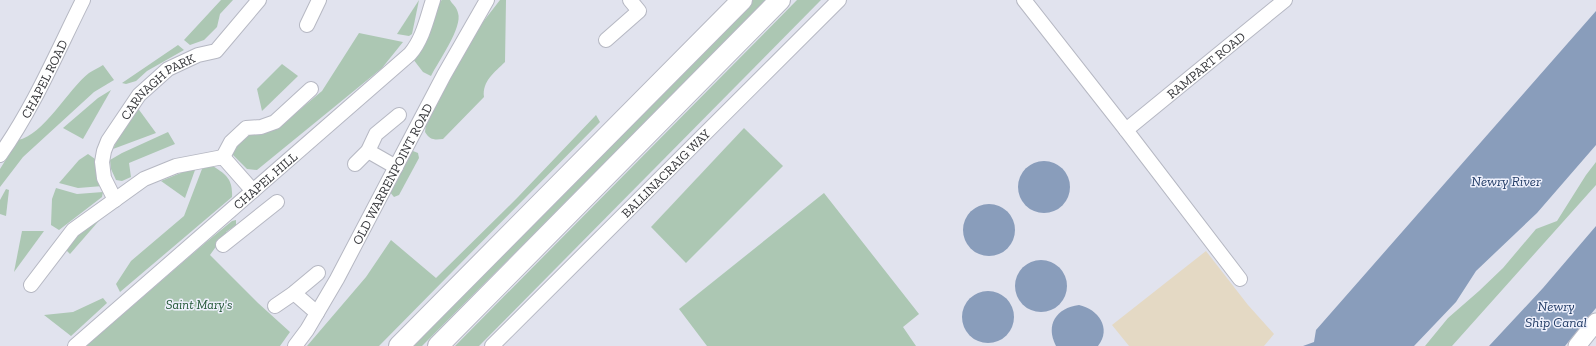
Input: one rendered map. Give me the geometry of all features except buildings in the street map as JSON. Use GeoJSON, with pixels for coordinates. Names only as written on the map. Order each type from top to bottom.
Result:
{"type":"FeatureCollection","features":[{"type":"Feature","properties":{"kind":"highway"},"geometry":{"type":"LineString","coordinates":[[399,346],[742,0]]}},
{"type":"Feature","properties":{"kind":"highway"},"geometry":{"type":"LineString","coordinates":[[438,346],[780,0]]}},
{"type":"Feature","properties":{"kind":"main road"},"geometry":{"type":"LineString","coordinates":[[1577,346],[1596,322]]}},
{"type":"Feature","properties":{"kind":"street","name":"CHAPEL ROAD"},"geometry":{"type":"LineString","coordinates":[[0,155],[14,135],[29,108],[83,0]]}},
{"type":"Feature","properties":{"kind":"street","name":"CARNAGH PARK"},"geometry":{"type":"LineString","coordinates":[[115,200],[104,178],[102,162],[104,151],[108,141],[138,95],[168,69],[198,55],[216,50],[259,0]]}},
{"type":"Feature","properties":{"kind":"street"},"geometry":{"type":"LineString","coordinates":[[307,25],[319,0]]}},
{"type":"Feature","properties":{"kind":"street","name":"CHAPEL HILL"},"geometry":{"type":"LineString","coordinates":[[75,346],[410,54],[415,49],[422,36],[433,0]]}},
{"type":"Feature","properties":{"kind":"street"},"geometry":{"type":"LineString","coordinates":[[606,40],[639,10],[630,0]]}},
{"type":"Feature","properties":{"kind":"street","name":"BALLINACRAIG WAY"},"geometry":{"type":"LineString","coordinates":[[492,346],[839,0]]}},
{"type":"Feature","properties":{"kind":"street"},"geometry":{"type":"LineString","coordinates":[[1024,0],[1240,279]]}},
{"type":"Feature","properties":{"kind":"street","name":"RAMPART ROAD"},"geometry":{"type":"LineString","coordinates":[[1126,130],[1286,0]]}},
{"type":"Feature","properties":{"kind":"street","name":"OLD WARRENPOINT ROAD"},"geometry":{"type":"LineString","coordinates":[[295,346],[317,313],[362,233],[484,1]]}},
{"type":"Feature","properties":{"kind":"street"},"geometry":{"type":"LineString","coordinates":[[223,157],[231,142],[246,128],[261,127],[275,122],[311,89]]}},
{"type":"Feature","properties":{"kind":"street"},"geometry":{"type":"LineString","coordinates":[[355,164],[368,151],[376,134],[399,115]]}},
{"type":"Feature","properties":{"kind":"street"},"geometry":{"type":"LineString","coordinates":[[368,151],[396,167]]}},
{"type":"Feature","properties":{"kind":"street"},"geometry":{"type":"LineString","coordinates":[[31,285],[73,230],[144,180],[176,166],[223,157]]}},
{"type":"Feature","properties":{"kind":"street"},"geometry":{"type":"LineString","coordinates":[[223,157],[253,192]]}},
{"type":"Feature","properties":{"kind":"street","name":"CHAPEL HILL"},"geometry":{"type":"LineString","coordinates":[[223,246],[277,202]]}},
{"type":"Feature","properties":{"kind":"street"},"geometry":{"type":"LineString","coordinates":[[236,206],[249,225]]}},
{"type":"Feature","properties":{"kind":"street"},"geometry":{"type":"LineString","coordinates":[[275,306],[294,293],[318,273]]}},
{"type":"Feature","properties":{"kind":"street"},"geometry":{"type":"LineString","coordinates":[[294,293],[317,313]]}},
{"type":"Feature","properties":{"kind":"shaded area"},"geometry":{"type":"Polygon","coordinates":[[[1206,251],[1248,305],[1274,334],[1264,346],[1129,346],[1112,325],[1206,251]]]}},
{"type":"Feature","properties":{"kind":"green space"},"geometry":{"type":"Polygon","coordinates":[[[221,0],[233,0],[220,14],[217,27],[204,40],[190,45],[184,40],[221,0]]]}},
{"type":"Feature","properties":{"kind":"green space"},"geometry":{"type":"Polygon","coordinates":[[[419,0],[412,34],[409,36],[397,34],[419,0]]]}},
{"type":"Feature","properties":{"kind":"green space"},"geometry":{"type":"Polygon","coordinates":[[[442,0],[450,0],[456,7],[459,19],[454,35],[431,76],[423,72],[413,59],[439,2],[442,0]]]}},
{"type":"Feature","properties":{"kind":"green space"},"geometry":{"type":"Polygon","coordinates":[[[500,0],[506,0],[505,62],[493,73],[487,82],[484,97],[443,139],[431,138],[425,132],[426,123],[476,31],[500,0]]]}},
{"type":"Feature","properties":{"kind":"green space"},"geometry":{"type":"Polygon","coordinates":[[[753,0],[767,0],[422,346],[408,346],[753,0]]]}},
{"type":"Feature","properties":{"kind":"green space"},"geometry":{"type":"Polygon","coordinates":[[[797,0],[821,0],[479,346],[455,346],[797,0]]]}},
{"type":"Feature","properties":{"kind":"green space"},"geometry":{"type":"Polygon","coordinates":[[[359,33],[403,42],[382,68],[257,170],[247,169],[230,152],[248,133],[263,134],[278,128],[322,91],[359,33]]]}},
{"type":"Feature","properties":{"kind":"green space"},"geometry":{"type":"Polygon","coordinates":[[[178,45],[184,50],[147,71],[136,81],[126,84],[122,83],[178,45]]]}},
{"type":"Feature","properties":{"kind":"green space"},"geometry":{"type":"Polygon","coordinates":[[[282,64],[298,76],[262,111],[257,89],[282,64]]]}},
{"type":"Feature","properties":{"kind":"green space"},"geometry":{"type":"Polygon","coordinates":[[[103,65],[114,80],[94,92],[23,157],[0,187],[0,169],[18,140],[27,137],[37,130],[81,80],[89,73],[103,65]]]}},
{"type":"Feature","properties":{"kind":"green space"},"geometry":{"type":"Polygon","coordinates":[[[111,90],[83,139],[63,128],[98,98],[111,90]]]}},
{"type":"Feature","properties":{"kind":"green space"},"geometry":{"type":"Polygon","coordinates":[[[137,107],[156,133],[113,149],[121,132],[137,107]]]}},
{"type":"Feature","properties":{"kind":"green space"},"geometry":{"type":"Polygon","coordinates":[[[596,115],[600,122],[379,346],[307,346],[366,277],[391,240],[436,278],[518,197],[596,115]]]}},
{"type":"Feature","properties":{"kind":"green space"},"geometry":{"type":"Polygon","coordinates":[[[744,128],[783,166],[686,263],[651,227],[744,128]]]}},
{"type":"Feature","properties":{"kind":"green space"},"geometry":{"type":"Polygon","coordinates":[[[168,132],[175,144],[129,163],[131,177],[122,181],[116,180],[111,169],[110,160],[168,132]]]}},
{"type":"Feature","properties":{"kind":"green space"},"geometry":{"type":"Polygon","coordinates":[[[413,151],[418,153],[419,158],[399,195],[394,197],[389,191],[409,153],[413,151]]]}},
{"type":"Feature","properties":{"kind":"green space"},"geometry":{"type":"Polygon","coordinates":[[[88,154],[95,159],[103,186],[78,188],[59,183],[79,160],[88,154]]]}},
{"type":"Feature","properties":{"kind":"green space"},"geometry":{"type":"Polygon","coordinates":[[[1596,162],[1596,185],[1452,346],[1425,346],[1448,318],[1503,268],[1536,229],[1557,221],[1596,162]]]}},
{"type":"Feature","properties":{"kind":"green space"},"geometry":{"type":"Polygon","coordinates":[[[211,165],[221,171],[230,181],[232,197],[120,292],[116,284],[131,261],[184,216],[202,169],[211,165]]]}},
{"type":"Feature","properties":{"kind":"green space"},"geometry":{"type":"Polygon","coordinates":[[[193,168],[195,170],[185,198],[161,181],[193,168]]]}},
{"type":"Feature","properties":{"kind":"green space"},"geometry":{"type":"Polygon","coordinates":[[[56,188],[77,194],[103,192],[102,197],[59,230],[51,225],[52,199],[56,188]]]}},
{"type":"Feature","properties":{"kind":"green space"},"geometry":{"type":"Polygon","coordinates":[[[6,189],[9,190],[6,216],[0,214],[0,200],[6,189]]]}},
{"type":"Feature","properties":{"kind":"green space"},"geometry":{"type":"Polygon","coordinates":[[[824,193],[919,314],[903,327],[916,346],[707,346],[679,309],[824,193]]]}},
{"type":"Feature","properties":{"kind":"green space"},"geometry":{"type":"Polygon","coordinates":[[[110,208],[70,254],[66,250],[76,232],[110,208]]]}},
{"type":"Feature","properties":{"kind":"green space","name":"Saint Mary's"},"geometry":{"type":"Polygon","coordinates":[[[236,220],[236,225],[226,232],[227,236],[210,255],[258,303],[290,332],[280,346],[86,346],[204,244],[232,221],[236,220]]]}},
{"type":"Feature","properties":{"kind":"green space"},"geometry":{"type":"Polygon","coordinates":[[[22,231],[44,231],[14,272],[22,231]]]}},
{"type":"Feature","properties":{"kind":"green space"},"geometry":{"type":"Polygon","coordinates":[[[103,298],[107,303],[71,336],[44,315],[73,312],[103,298]]]}},
{"type":"Feature","properties":{"kind":"water","name":"Newry River"},"geometry":{"type":"Polygon","coordinates":[[[1596,11],[1596,145],[1537,213],[1476,271],[1456,302],[1414,346],[1303,346],[1314,342],[1316,330],[1596,11]]]}},
{"type":"Feature","properties":{"kind":"water"},"geometry":{"type":"Polygon","coordinates":[[[1044,161],[1054,163],[1062,169],[1068,177],[1070,187],[1068,197],[1062,205],[1054,211],[1044,213],[1034,211],[1026,205],[1020,197],[1018,187],[1020,177],[1026,169],[1034,163],[1044,161]]]}},
{"type":"Feature","properties":{"kind":"water"},"geometry":{"type":"Polygon","coordinates":[[[989,204],[999,206],[1007,212],[1013,220],[1015,230],[1013,240],[1007,248],[999,254],[989,256],[979,254],[971,248],[965,240],[963,230],[965,220],[971,212],[979,206],[989,204]]]}},
{"type":"Feature","properties":{"kind":"water","name":"Newry Ship Canal"},"geometry":{"type":"Polygon","coordinates":[[[1596,226],[1596,308],[1565,346],[1489,346],[1543,288],[1596,226]]]}},
{"type":"Feature","properties":{"kind":"water"},"geometry":{"type":"Polygon","coordinates":[[[1041,260],[1051,262],[1059,268],[1065,276],[1067,286],[1065,296],[1059,304],[1051,310],[1041,312],[1031,310],[1023,304],[1017,296],[1015,286],[1017,276],[1023,268],[1031,262],[1041,260]]]}},
{"type":"Feature","properties":{"kind":"water"},"geometry":{"type":"Polygon","coordinates":[[[988,291],[998,293],[1006,299],[1012,307],[1014,317],[1012,327],[1006,335],[998,341],[988,343],[978,341],[970,335],[964,327],[962,317],[964,307],[970,299],[978,293],[988,291]]]}},
{"type":"Feature","properties":{"kind":"water"},"geometry":{"type":"Polygon","coordinates":[[[1079,305],[1092,311],[1101,320],[1104,333],[1102,339],[1098,346],[1056,346],[1052,331],[1052,325],[1055,319],[1064,310],[1079,305]]]}}]}
